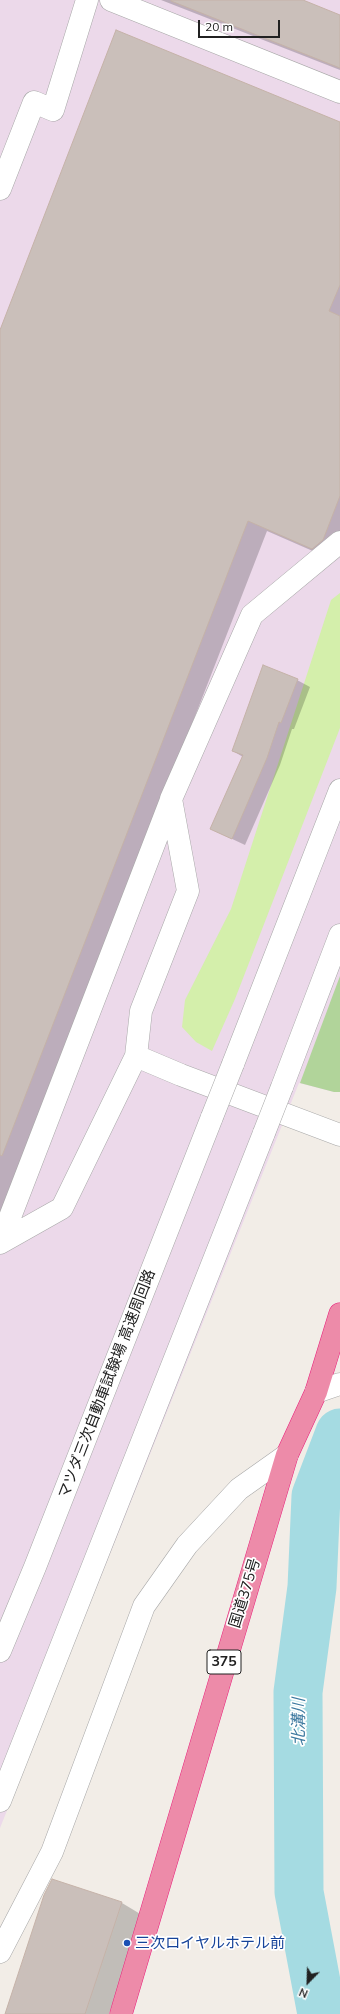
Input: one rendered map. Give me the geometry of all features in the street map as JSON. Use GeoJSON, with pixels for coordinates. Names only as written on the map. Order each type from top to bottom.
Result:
{"type":"FeatureCollection","features":[{"type":"Feature","properties":{"kind":"highway","name":"国道375号"},"geometry":{"type":"LineString","coordinates":[[121,2014],[287,1455],[316,1392],[340,1314]]}},
{"type":"Feature","properties":{"kind":"street"},"geometry":{"type":"LineString","coordinates":[[0,189],[34,102],[53,110],[86,0]]}},
{"type":"Feature","properties":{"kind":"street"},"geometry":{"type":"LineString","coordinates":[[111,0],[340,92]]}},
{"type":"Feature","properties":{"kind":"street"},"geometry":{"type":"LineString","coordinates":[[0,1243],[171,800],[252,615],[340,542]]}},
{"type":"Feature","properties":{"kind":"street","name":"マツダ三次自動車試験場 高速周回路"},"geometry":{"type":"LineString","coordinates":[[1,1646],[35,1567],[234,1064],[340,790]]}},
{"type":"Feature","properties":{"kind":"street"},"geometry":{"type":"LineString","coordinates":[[0,1243],[62,1208],[136,1056],[141,1011],[188,891],[171,800]]}},
{"type":"Feature","properties":{"kind":"street"},"geometry":{"type":"LineString","coordinates":[[0,1801],[264,1133],[340,935]]}},
{"type":"Feature","properties":{"kind":"street"},"geometry":{"type":"LineString","coordinates":[[136,1056],[180,1075],[340,1135]]}},
{"type":"Feature","properties":{"kind":"street"},"geometry":{"type":"LineString","coordinates":[[316,1392],[340,1384]]}},
{"type":"Feature","properties":{"kind":"street"},"geometry":{"type":"LineString","coordinates":[[0,1952],[52,1852],[144,1606],[187,1545],[239,1489],[287,1455]]}},
{"type":"Feature","properties":{"kind":"shaded area"},"geometry":{"type":"Polygon","coordinates":[[[0,0],[340,0],[340,1092],[334,1092],[299,1083],[0,1828],[0,0]]]}},
{"type":"Feature","properties":{"kind":"green space"},"geometry":{"type":"Polygon","coordinates":[[[340,593],[340,728],[235,999],[212,1051],[196,1042],[182,1027],[185,1000],[231,909],[331,600],[340,593]]]}},
{"type":"Feature","properties":{"kind":"green space"},"geometry":{"type":"Polygon","coordinates":[[[340,976],[340,1092],[334,1092],[300,1083],[340,976]]]}},
{"type":"Feature","properties":{"kind":"building"},"geometry":{"type":"Polygon","coordinates":[[[303,0],[340,15],[340,68],[171,1],[303,0]]]}},
{"type":"Feature","properties":{"kind":"building"},"geometry":{"type":"Polygon","coordinates":[[[116,30],[340,122],[340,285],[329,311],[340,316],[340,496],[323,540],[312,549],[248,521],[2,1156],[0,1155],[0,330],[116,30]]]}},
{"type":"Feature","properties":{"kind":"building"},"geometry":{"type":"Polygon","coordinates":[[[263,665],[298,679],[281,723],[279,722],[267,758],[232,839],[210,829],[243,755],[232,751],[263,665]]]}},
{"type":"Feature","properties":{"kind":"building"},"geometry":{"type":"Polygon","coordinates":[[[52,1879],[122,1902],[85,2014],[5,2014],[44,1895],[52,1879]]]}},
{"type":"Feature","properties":{"kind":"waterway","name":"北溝川"},"geometry":{"type":"LineString","coordinates":[[322,2014],[299,1892],[298,1692],[312,1587],[316,1496],[340,1433]]}},
{"type":"Feature","properties":{"kind":"place","name":"三次ロイヤルホテル前"},"geometry":{"type":"Point","coordinates":[127,1943]}}]}
